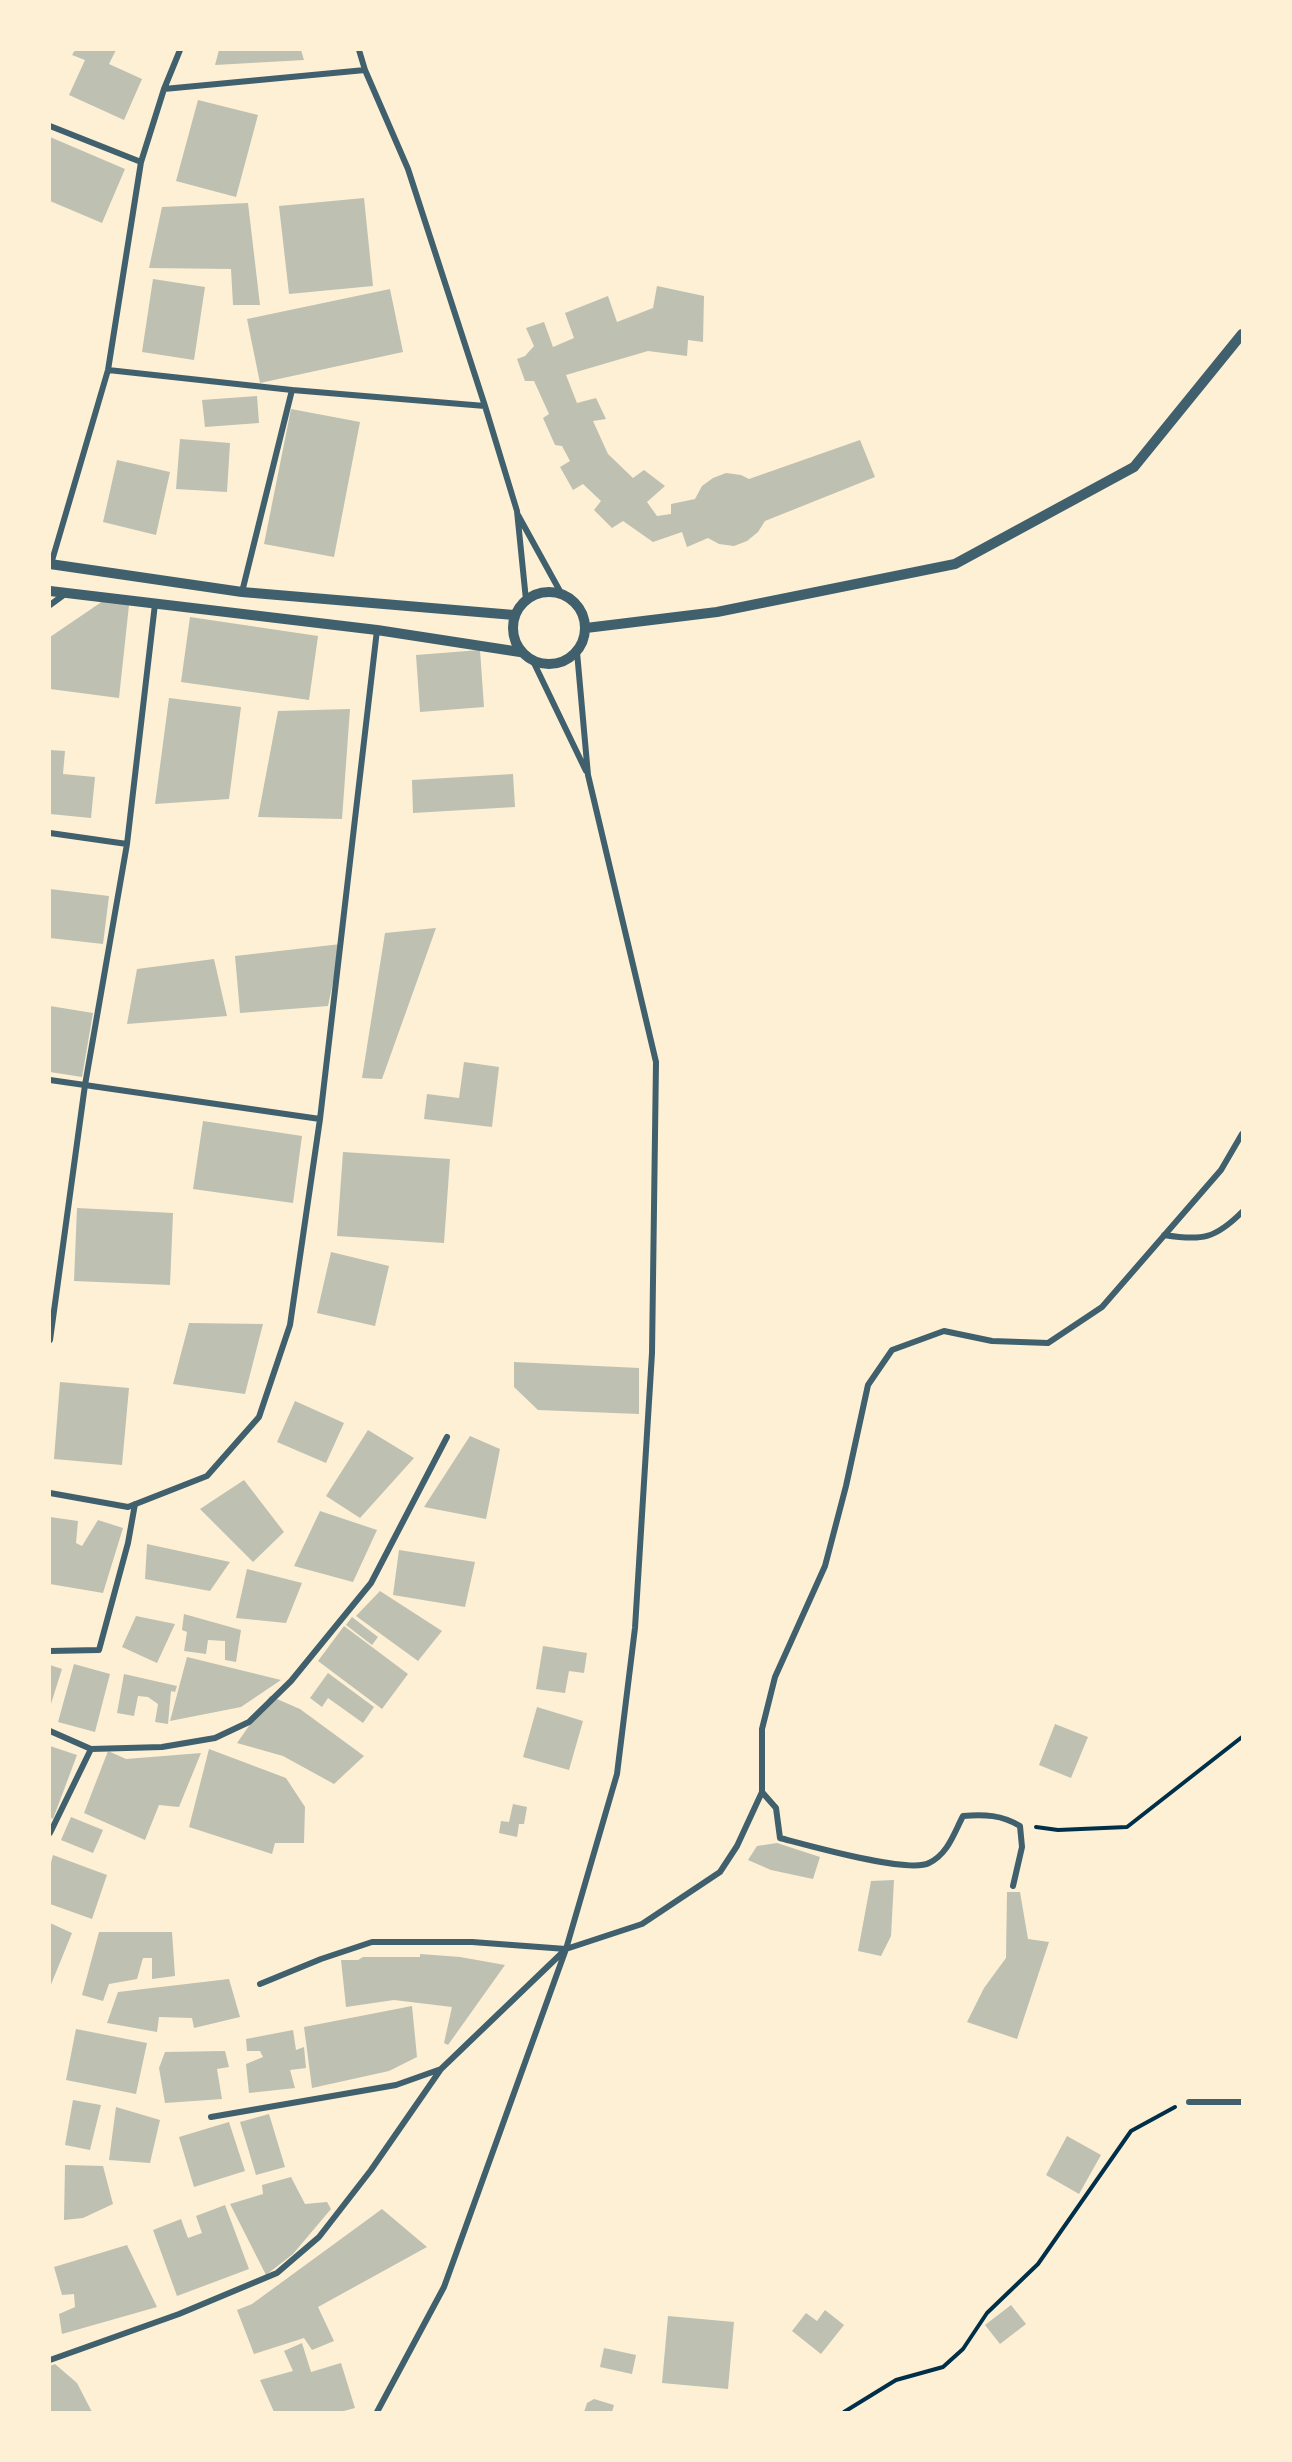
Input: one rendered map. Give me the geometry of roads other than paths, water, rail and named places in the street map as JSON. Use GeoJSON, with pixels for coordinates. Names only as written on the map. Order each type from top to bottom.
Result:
{"type":"FeatureCollection","features":[{"type":"Feature","properties":{"kind":"street"},"geometry":{"type":"LineString","coordinates":[[180,50],[164,89],[141,162],[108,370],[50,564],[242,592],[514,615]]}},
{"type":"Feature","properties":{"kind":"street"},"geometry":{"type":"LineString","coordinates":[[359,50],[365,70],[408,169],[517,511],[526,600]]}},
{"type":"Feature","properties":{"kind":"street"},"geometry":{"type":"LineString","coordinates":[[164,89],[365,70]]}},
{"type":"Feature","properties":{"kind":"street"},"geometry":{"type":"LineString","coordinates":[[50,126],[141,162]]}},
{"type":"Feature","properties":{"kind":"street"},"geometry":{"type":"LineString","coordinates":[[586,628],[717,612],[955,564],[1134,468],[1242,334]]}},
{"type":"Feature","properties":{"kind":"street"},"geometry":{"type":"LineString","coordinates":[[108,370],[292,390],[485,406]]}},
{"type":"Feature","properties":{"kind":"street"},"geometry":{"type":"LineString","coordinates":[[242,592],[292,390]]}},
{"type":"Feature","properties":{"kind":"street"},"geometry":{"type":"LineString","coordinates":[[377,2412],[444,2287],[566,1949],[617,1774],[635,1628],[652,1353],[656,1062],[588,775],[577,652],[586,628],[581,610],[561,593],[517,511]]}},
{"type":"Feature","properties":{"kind":"street"},"geometry":{"type":"LineString","coordinates":[[50,591],[377,630],[520,652],[533,661],[549,665],[565,661],[577,652]]}},
{"type":"Feature","properties":{"kind":"street"},"geometry":{"type":"LineString","coordinates":[[520,652],[512,634],[514,615],[526,600],[543,592],[561,593]]}},
{"type":"Feature","properties":{"kind":"street"},"geometry":{"type":"LineString","coordinates":[[50,605],[65,593]]}},
{"type":"Feature","properties":{"kind":"street"},"geometry":{"type":"LineString","coordinates":[[50,1340],[85,1085],[127,844],[155,604]]}},
{"type":"Feature","properties":{"kind":"street"},"geometry":{"type":"LineString","coordinates":[[50,1493],[128,1507],[207,1476],[259,1418],[290,1325],[320,1119],[377,630]]}},
{"type":"Feature","properties":{"kind":"street"},"geometry":{"type":"LineString","coordinates":[[533,661],[588,775]]}},
{"type":"Feature","properties":{"kind":"street"},"geometry":{"type":"LineString","coordinates":[[50,833],[127,844]]}},
{"type":"Feature","properties":{"kind":"street"},"geometry":{"type":"LineString","coordinates":[[50,1080],[320,1119]]}},
{"type":"Feature","properties":{"kind":"street"},"geometry":{"type":"LineString","coordinates":[[260,1984],[321,1959],[372,1942],[472,1942],[566,1949],[642,1924],[720,1872],[737,1846],[762,1792],[762,1730],[776,1677],[825,1566],[846,1486],[868,1385],[892,1350],[944,1331],[992,1341],[1048,1343],[1102,1307],[1221,1170],[1242,1134]]}},
{"type":"Feature","properties":{"kind":"street"},"geometry":{"type":"LineString","coordinates":[[1164,1235],[1190,1239],[1223,1231],[1242,1212]]}},
{"type":"Feature","properties":{"kind":"street"},"geometry":{"type":"LineString","coordinates":[[50,1731],[91,1749],[162,1747],[215,1738],[249,1722],[291,1681],[371,1583],[447,1437]]}},
{"type":"Feature","properties":{"kind":"street"},"geometry":{"type":"LineString","coordinates":[[50,1651],[99,1650],[128,1543],[135,1504]]}},
{"type":"Feature","properties":{"kind":"street"},"geometry":{"type":"LineString","coordinates":[[50,1833],[91,1749]]}},
{"type":"Feature","properties":{"kind":"street"},"geometry":{"type":"LineString","coordinates":[[762,1792],[776,1808],[780,1838],[900,1865],[928,1864],[934,1860],[947,1849],[963,1816],[985,1814],[1010,1820],[1020,1826],[1022,1847],[1012,1886]]}},
{"type":"Feature","properties":{"kind":"street"},"geometry":{"type":"LineString","coordinates":[[50,2360],[179,2314],[277,2273],[319,2237],[371,2170],[441,2069],[566,1949]]}},
{"type":"Feature","properties":{"kind":"street"},"geometry":{"type":"LineString","coordinates":[[211,2117],[396,2085],[441,2069]]}},
{"type":"Feature","properties":{"kind":"street"},"geometry":{"type":"LineString","coordinates":[[1190,2102],[1242,2102]]}}]}
